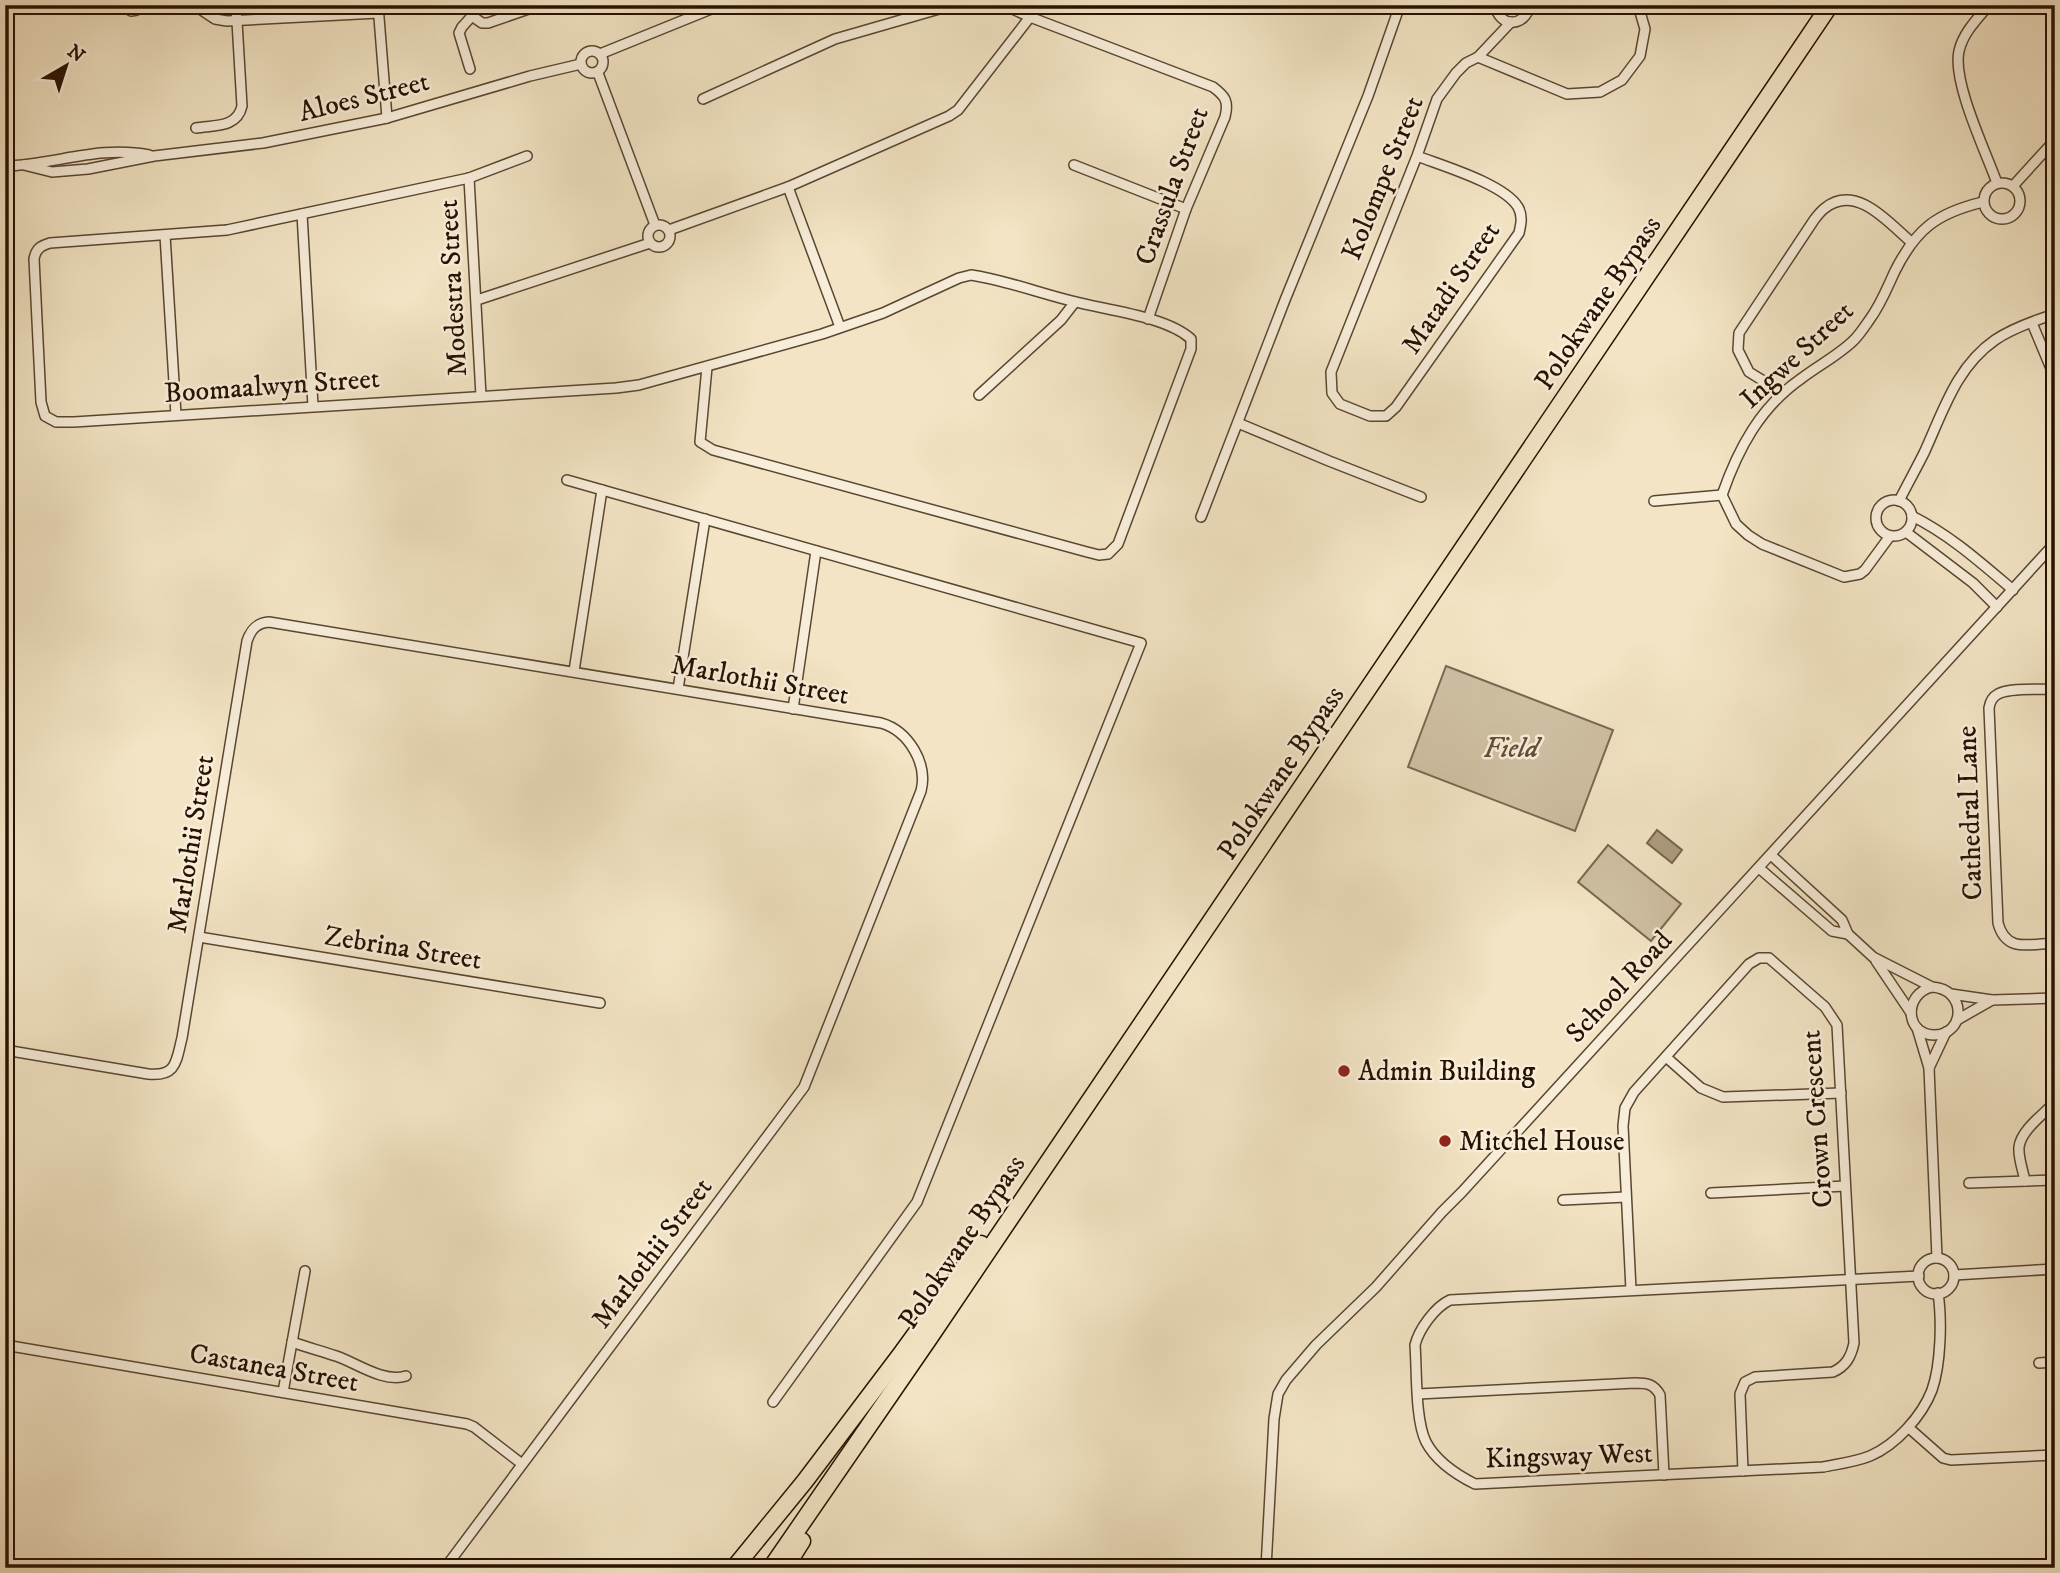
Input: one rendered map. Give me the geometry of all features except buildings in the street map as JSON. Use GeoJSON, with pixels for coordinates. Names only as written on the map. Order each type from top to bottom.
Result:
{"type":"FeatureCollection","features":[{"type":"Feature","properties":{"kind":"highway","name":"Polokwane Bypass"},"geometry":{"type":"LineString","coordinates":[[771,1568],[1315,770],[1830,5]]}},
{"type":"Feature","properties":{"kind":"highway"},"geometry":{"type":"LineString","coordinates":[[734,1568],[805,1481],[979,1246],[987,1237],[1001,1230]]}},
{"type":"Feature","properties":{"kind":"highway"},"geometry":{"type":"LineString","coordinates":[[785,1568],[930,1337]]}},
{"type":"Feature","properties":{"kind":"street"},"geometry":{"type":"LineString","coordinates":[[124,5],[131,11],[143,5]]}},
{"type":"Feature","properties":{"kind":"street"},"geometry":{"type":"LineString","coordinates":[[194,5],[215,19],[227,21],[378,9],[387,118]]}},
{"type":"Feature","properties":{"kind":"street"},"geometry":{"type":"LineString","coordinates":[[196,128],[233,122],[240,115],[242,106],[236,5]]}},
{"type":"Feature","properties":{"kind":"street"},"geometry":{"type":"LineString","coordinates":[[469,5],[474,18],[482,23],[540,5]]}},
{"type":"Feature","properties":{"kind":"street"},"geometry":{"type":"LineString","coordinates":[[600,54],[721,5]]}},
{"type":"Feature","properties":{"kind":"street"},"geometry":{"type":"LineString","coordinates":[[703,99],[835,39],[953,5]]}},
{"type":"Feature","properties":{"kind":"street","name":"Crassula Street"},"geometry":{"type":"LineString","coordinates":[[1004,5],[1213,87],[1223,95],[1227,106],[1224,117],[1186,209],[1148,319]]}},
{"type":"Feature","properties":{"kind":"street"},"geometry":{"type":"LineString","coordinates":[[1327,5],[1354,9],[1361,5]]}},
{"type":"Feature","properties":{"kind":"street"},"geometry":{"type":"LineString","coordinates":[[1201,517],[1368,96],[1400,5]]}},
{"type":"Feature","properties":{"kind":"street","name":"Kolompe Street"},"geometry":{"type":"LineString","coordinates":[[1331,372],[1437,99],[1465,63],[1478,57],[1511,22],[1522,20],[1530,5]]}},
{"type":"Feature","properties":{"kind":"street"},"geometry":{"type":"LineString","coordinates":[[1478,57],[1567,94],[1600,92],[1622,80],[1640,56],[1645,29],[1638,5]]}},
{"type":"Feature","properties":{"kind":"street"},"geometry":{"type":"LineString","coordinates":[[1989,5],[1963,40],[1957,65],[1997,183]]}},
{"type":"Feature","properties":{"kind":"street"},"geometry":{"type":"LineString","coordinates":[[1493,6],[1501,18],[1511,22]]}},
{"type":"Feature","properties":{"kind":"street"},"geometry":{"type":"LineString","coordinates":[[669,230],[788,187],[949,116],[958,110],[1030,17]]}},
{"type":"Feature","properties":{"kind":"street"},"geometry":{"type":"LineString","coordinates":[[470,69],[459,33],[474,18]]}},
{"type":"Feature","properties":{"kind":"street"},"geometry":{"type":"LineString","coordinates":[[593,51],[600,54],[604,64],[598,73],[587,72],[581,64],[586,53],[593,51]]}},
{"type":"Feature","properties":{"kind":"street","name":"Aloes Street"},"geometry":{"type":"LineString","coordinates":[[24,166],[52,172],[88,169],[155,156],[263,143],[387,118],[530,76],[581,64]]}},
{"type":"Feature","properties":{"kind":"street"},"geometry":{"type":"LineString","coordinates":[[598,73],[655,225]]}},
{"type":"Feature","properties":{"kind":"street"},"geometry":{"type":"LineString","coordinates":[[2013,186],[2055,140]]}},
{"type":"Feature","properties":{"kind":"street","name":"Aloes Street"},"geometry":{"type":"LineString","coordinates":[[5,166],[24,166],[114,151],[155,156]]}},
{"type":"Feature","properties":{"kind":"street","name":"Boomaalwyn Street"},"geometry":{"type":"LineString","coordinates":[[527,156],[469,178],[227,230],[50,243],[41,246],[34,259],[41,402],[45,416],[56,422],[639,385],[822,334],[883,313],[971,275],[1148,319],[1183,332],[1191,339],[1191,349],[1118,544],[1108,554],[1099,555],[713,450],[700,442],[707,367]]}},
{"type":"Feature","properties":{"kind":"street","name":"Matadi Street"},"geometry":{"type":"LineString","coordinates":[[1331,372],[1332,393],[1340,404],[1370,416],[1386,416],[1396,407],[1519,233],[1522,220],[1519,208],[1508,196],[1494,187],[1417,156]]}},
{"type":"Feature","properties":{"kind":"street"},"geometry":{"type":"LineString","coordinates":[[1074,165],[1186,209]]}},
{"type":"Feature","properties":{"kind":"street","name":"Modestra Street"},"geometry":{"type":"LineString","coordinates":[[469,178],[481,396]]}},
{"type":"Feature","properties":{"kind":"street"},"geometry":{"type":"LineString","coordinates":[[1997,183],[2013,186],[2018,193],[2020,204],[2009,217],[1997,218],[1984,207],[1987,190],[1997,183]]}},
{"type":"Feature","properties":{"kind":"street"},"geometry":{"type":"LineString","coordinates":[[788,187],[840,327]]}},
{"type":"Feature","properties":{"kind":"street"},"geometry":{"type":"LineString","coordinates":[[1783,393],[1749,372],[1738,350],[1740,333],[1814,220],[1825,208],[1839,200],[1856,200],[1872,209],[1911,242]]}},
{"type":"Feature","properties":{"kind":"street","name":"Ingwe Street"},"geometry":{"type":"LineString","coordinates":[[1722,495],[1733,464],[1752,428],[1783,393],[1855,339],[1879,306],[1911,242],[1939,217],[1963,206],[1983,202]]}},
{"type":"Feature","properties":{"kind":"street"},"geometry":{"type":"LineString","coordinates":[[302,214],[313,406]]}},
{"type":"Feature","properties":{"kind":"street"},"geometry":{"type":"LineString","coordinates":[[477,300],[650,243],[657,247],[667,244],[669,230],[663,225],[655,225],[648,233],[650,243]]}},
{"type":"Feature","properties":{"kind":"street"},"geometry":{"type":"LineString","coordinates":[[165,235],[176,415]]}},
{"type":"Feature","properties":{"kind":"street"},"geometry":{"type":"LineString","coordinates":[[979,395],[1061,320],[1075,302]]}},
{"type":"Feature","properties":{"kind":"street"},"geometry":{"type":"LineString","coordinates":[[1899,501],[1958,378],[1971,361],[2009,331],[2055,314]]}},
{"type":"Feature","properties":{"kind":"street"},"geometry":{"type":"LineString","coordinates":[[2032,323],[2055,378]]}},
{"type":"Feature","properties":{"kind":"street"},"geometry":{"type":"LineString","coordinates":[[1238,422],[1421,497]]}},
{"type":"Feature","properties":{"kind":"street"},"geometry":{"type":"LineString","coordinates":[[567,480],[1141,643],[917,1202],[773,1402]]}},
{"type":"Feature","properties":{"kind":"street"},"geometry":{"type":"LineString","coordinates":[[574,671],[602,490]]}},
{"type":"Feature","properties":{"kind":"street"},"geometry":{"type":"LineString","coordinates":[[1654,501],[1722,495],[1736,524],[1748,535],[1762,544],[1844,577],[1860,574],[1890,536]]}},
{"type":"Feature","properties":{"kind":"street"},"geometry":{"type":"LineString","coordinates":[[1889,500],[1899,501],[1907,505],[1912,516],[1910,527],[1902,535],[1890,536],[1877,525],[1876,513],[1889,500]]}},
{"type":"Feature","properties":{"kind":"street"},"geometry":{"type":"LineString","coordinates":[[1912,516],[1944,533],[2012,590]]}},
{"type":"Feature","properties":{"kind":"street"},"geometry":{"type":"LineString","coordinates":[[678,689],[705,519]]}},
{"type":"Feature","properties":{"kind":"street"},"geometry":{"type":"LineString","coordinates":[[1906,532],[1964,576],[1997,607]]}},
{"type":"Feature","properties":{"kind":"street","name":"School Road"},"geometry":{"type":"LineString","coordinates":[[1266,1568],[1274,1419],[1278,1394],[1286,1380],[1316,1345],[1376,1287],[2055,544]]}},
{"type":"Feature","properties":{"kind":"street"},"geometry":{"type":"LineString","coordinates":[[793,709],[816,551]]}},
{"type":"Feature","properties":{"kind":"street","name":"Marlothii Street"},"geometry":{"type":"LineString","coordinates":[[5,1050],[148,1074],[170,1072],[174,1066],[182,1038],[247,640],[255,626],[269,622],[881,723],[906,737],[920,763],[923,780],[920,792],[804,1087],[445,1568]]}},
{"type":"Feature","properties":{"kind":"street","name":"Cathedral Lane"},"geometry":{"type":"LineString","coordinates":[[2055,689],[2005,691],[1991,700],[1989,708],[1998,923],[2001,934],[2008,942],[2020,944],[2055,943]]}},
{"type":"Feature","properties":{"kind":"street"},"geometry":{"type":"LineString","coordinates":[[1771,855],[1842,920],[1848,934],[1873,957],[1911,1013],[1930,1068],[1937,1258]]}},
{"type":"Feature","properties":{"kind":"street"},"geometry":{"type":"LineString","coordinates":[[1759,868],[1832,931],[1848,934]]}},
{"type":"Feature","properties":{"kind":"street","name":"Zebrina Street"},"geometry":{"type":"LineString","coordinates":[[199,937],[600,1003]]}},
{"type":"Feature","properties":{"kind":"street"},"geometry":{"type":"LineString","coordinates":[[1873,957],[1951,994],[1992,1000],[2055,998]]}},
{"type":"Feature","properties":{"kind":"street","name":"Crown Crescent"},"geometry":{"type":"LineString","coordinates":[[1631,1290],[1623,1126],[1625,1108],[1634,1092],[1749,964],[1759,958],[1769,958],[1825,1007],[1834,1019],[1838,1032],[1854,1343],[1846,1364],[1833,1372],[1755,1377],[1745,1382],[1740,1394],[1743,1471]]}},
{"type":"Feature","properties":{"kind":"street"},"geometry":{"type":"LineString","coordinates":[[1911,1013],[1915,997],[1932,987]]}},
{"type":"Feature","properties":{"kind":"street"},"geometry":{"type":"LineString","coordinates":[[1917,1028],[1936,1035],[1954,1026],[1958,1006],[1951,994]]}},
{"type":"Feature","properties":{"kind":"street"},"geometry":{"type":"LineString","coordinates":[[1957,1020],[1992,1000]]}},
{"type":"Feature","properties":{"kind":"street"},"geometry":{"type":"LineString","coordinates":[[1930,1068],[1946,1032]]}},
{"type":"Feature","properties":{"kind":"street"},"geometry":{"type":"LineString","coordinates":[[1666,1057],[1701,1088],[1723,1097],[1841,1093]]}},
{"type":"Feature","properties":{"kind":"street"},"geometry":{"type":"LineString","coordinates":[[2025,1181],[2020,1141],[2025,1132],[2055,1102]]}},
{"type":"Feature","properties":{"kind":"street"},"geometry":{"type":"LineString","coordinates":[[1969,1183],[2055,1180]]}},
{"type":"Feature","properties":{"kind":"street"},"geometry":{"type":"LineString","coordinates":[[1712,1193],[1845,1186]]}},
{"type":"Feature","properties":{"kind":"street"},"geometry":{"type":"LineString","coordinates":[[1563,1200],[1626,1197]]}},
{"type":"Feature","properties":{"kind":"street"},"geometry":{"type":"LineString","coordinates":[[1937,1258],[1946,1261],[1953,1269],[1954,1275],[1948,1289],[1938,1293],[1924,1289],[1919,1276],[1924,1263],[1937,1258]]}},
{"type":"Feature","properties":{"kind":"street"},"geometry":{"type":"LineString","coordinates":[[1954,1275],[2055,1269]]}},
{"type":"Feature","properties":{"kind":"street"},"geometry":{"type":"LineString","coordinates":[[283,1392],[305,1271]]}},
{"type":"Feature","properties":{"kind":"street","name":"Kingsway West"},"geometry":{"type":"LineString","coordinates":[[1919,1276],[1459,1298],[1444,1303],[1417,1337],[1415,1345],[1422,1431],[1427,1444],[1448,1467],[1475,1484],[1823,1467],[1854,1461],[1879,1451],[1909,1428],[1926,1399],[1933,1382],[1941,1334],[1938,1293]]}},
{"type":"Feature","properties":{"kind":"street"},"geometry":{"type":"LineString","coordinates":[[292,1342],[393,1378],[406,1376]]}},
{"type":"Feature","properties":{"kind":"street","name":"Castanea Street"},"geometry":{"type":"LineString","coordinates":[[5,1345],[467,1424],[522,1464]]}},
{"type":"Feature","properties":{"kind":"street"},"geometry":{"type":"LineString","coordinates":[[2039,1363],[2055,1362]]}},
{"type":"Feature","properties":{"kind":"street"},"geometry":{"type":"LineString","coordinates":[[1418,1394],[1650,1384],[1660,1395],[1664,1475]]}},
{"type":"Feature","properties":{"kind":"street"},"geometry":{"type":"LineString","coordinates":[[1909,1428],[1943,1458],[1951,1460],[2055,1455]]}},
{"type":"Feature","properties":{"kind":"green space","name":"Field"},"geometry":{"type":"Polygon","coordinates":[[[1446,666],[1613,730],[1575,831],[1408,767],[1446,666]]]}},
{"type":"Feature","properties":{"kind":"green space"},"geometry":{"type":"Polygon","coordinates":[[[1608,845],[1681,904],[1651,941],[1578,882],[1608,845]]]}},
{"type":"Feature","properties":{"kind":"shaded area"},"geometry":{"type":"Polygon","coordinates":[[[1657,830],[1682,850],[1672,863],[1647,843],[1657,830]]]}},
{"type":"Feature","properties":{"kind":"place","name":"Admin Building"},"geometry":{"type":"Point","coordinates":[1344,1071]}},
{"type":"Feature","properties":{"kind":"place","name":"Mitchel House"},"geometry":{"type":"Point","coordinates":[1445,1141]}}]}
